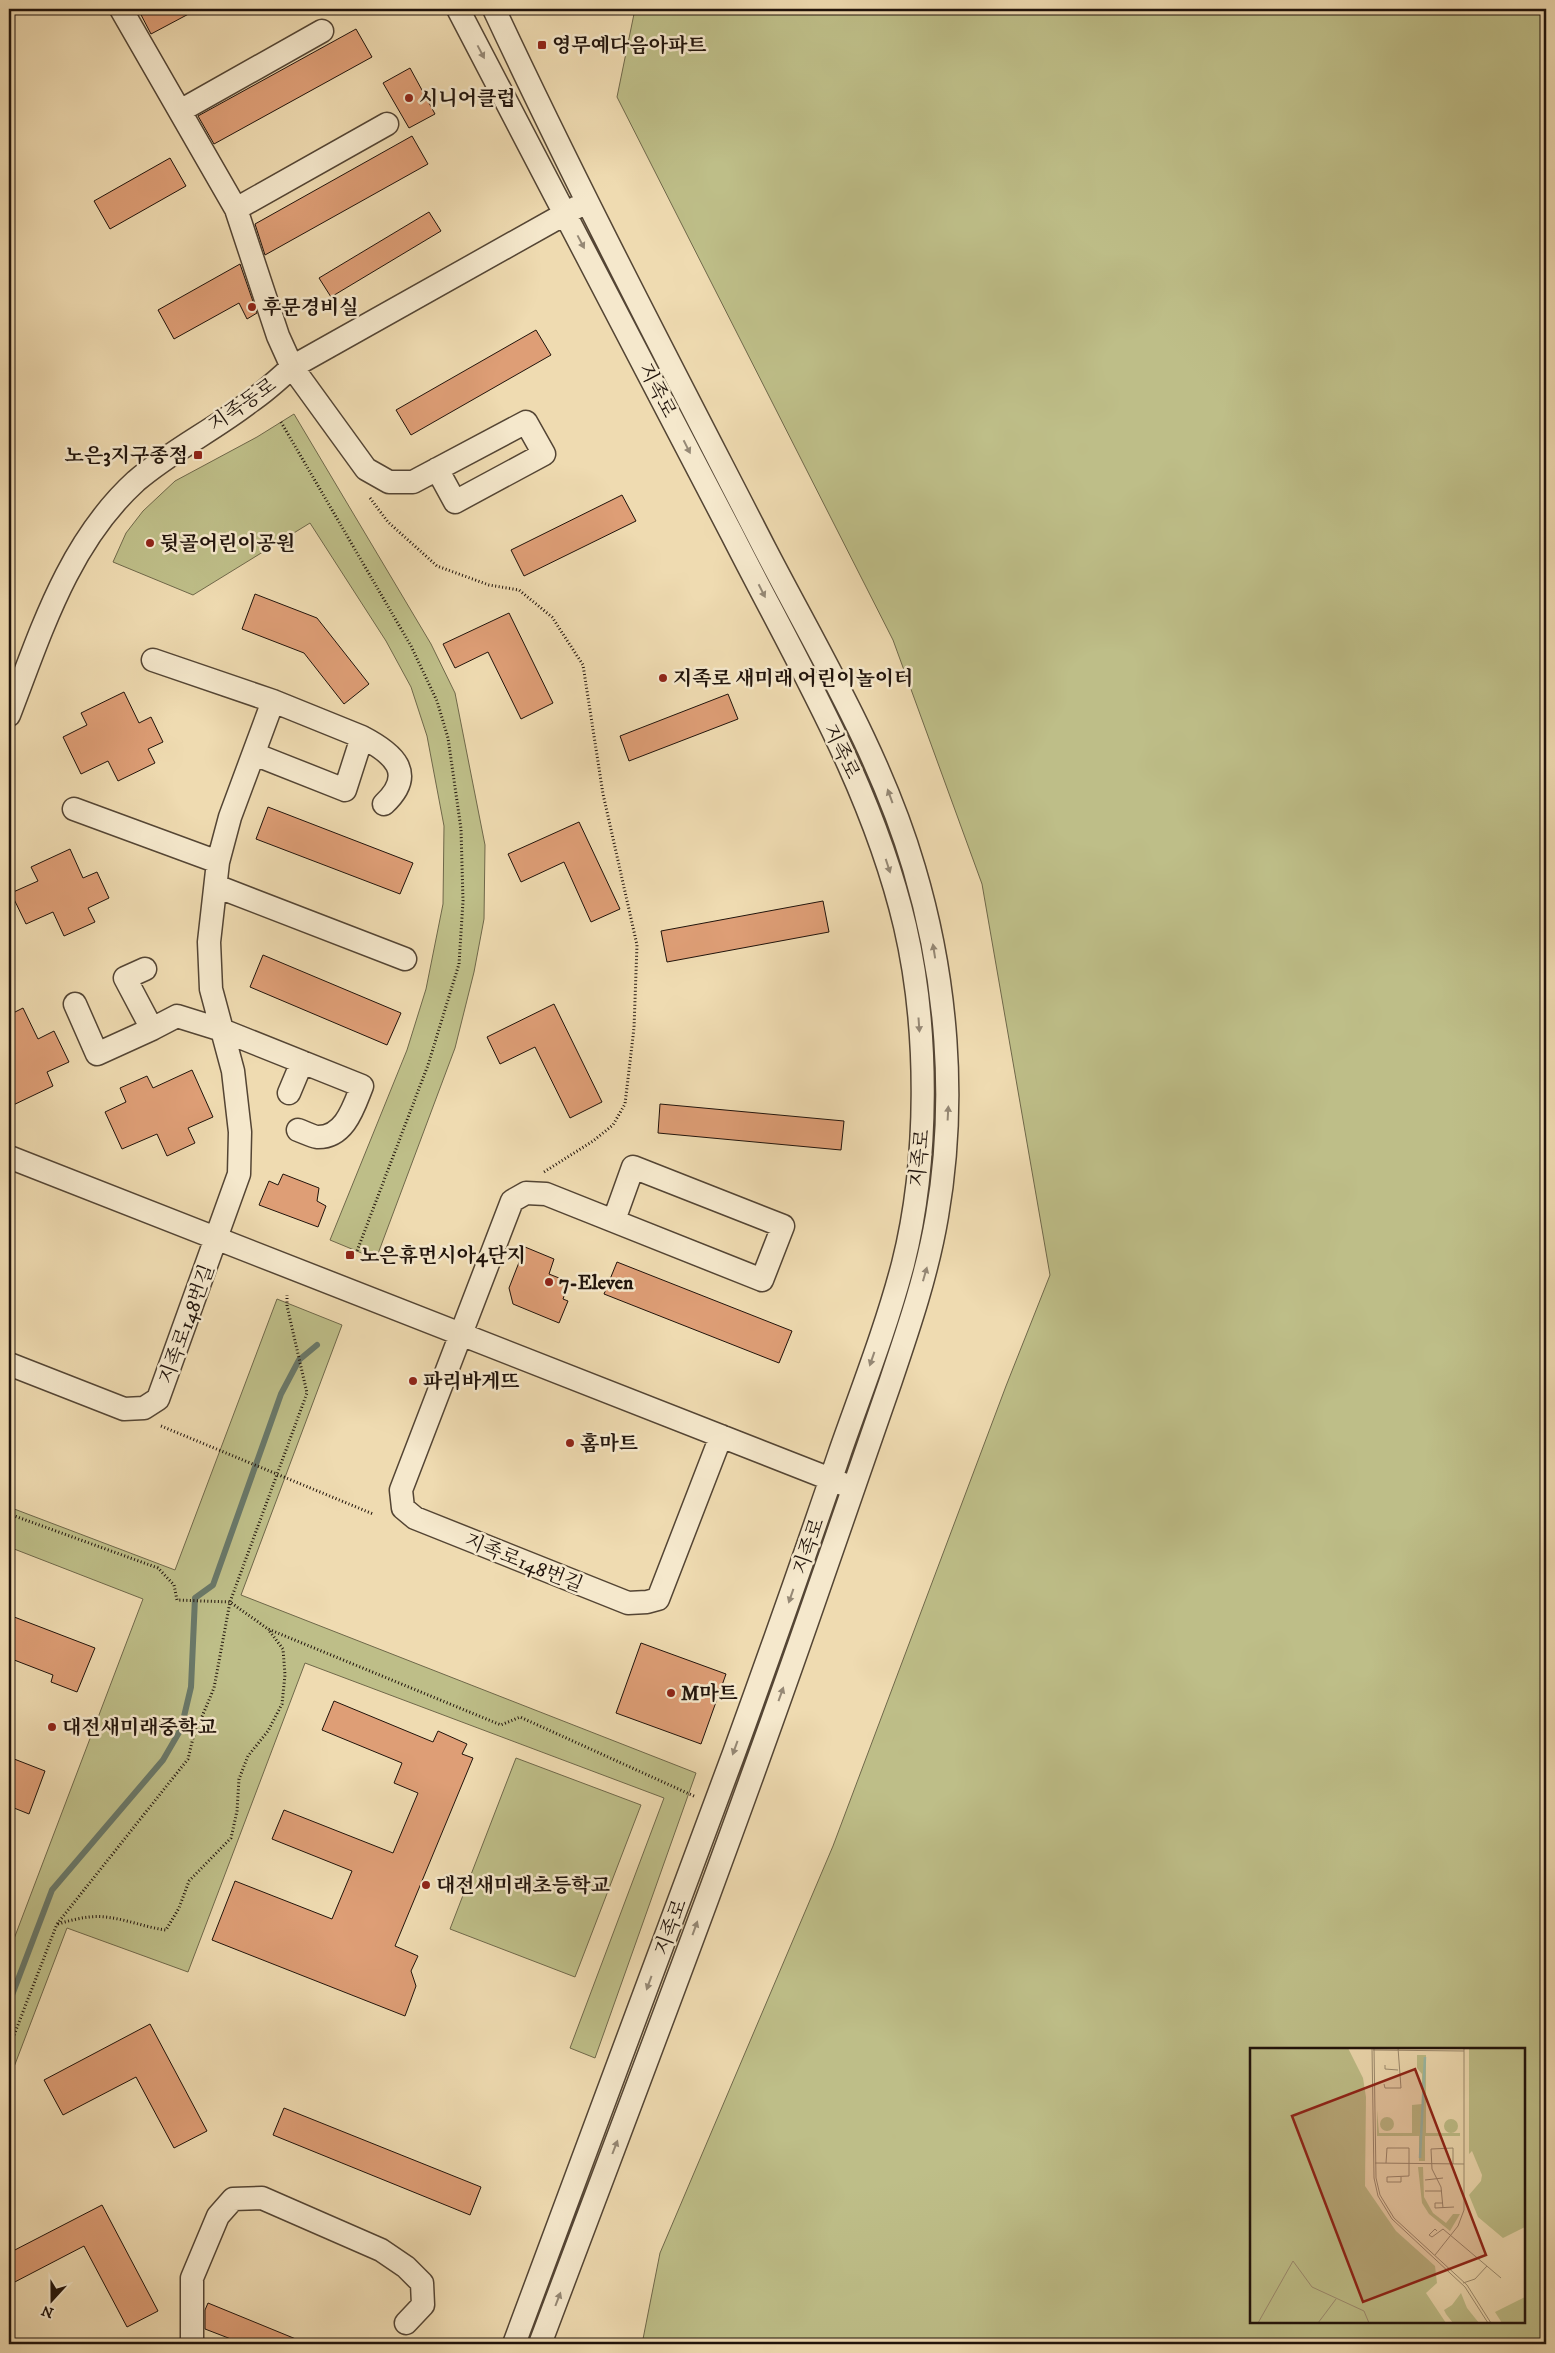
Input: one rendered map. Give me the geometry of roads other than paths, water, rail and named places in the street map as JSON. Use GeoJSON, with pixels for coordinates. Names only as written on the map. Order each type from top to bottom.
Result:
{"type":"FeatureCollection","features":[{"type":"Feature","properties":{"kind":"street"},"geometry":{"type":"LineString","coordinates":[[121,9],[236,209],[278,336],[292,367],[366,469],[389,482],[413,482],[437,469]]}},
{"type":"Feature","properties":{"kind":"street","name":"지족로"},"geometry":{"type":"LineString","coordinates":[[458,9],[566,213],[797,660],[864,797],[890,870],[906,930],[917,1000],[924,1108],[914,1208],[903,1261],[890,1304],[783,1618],[514,2344]]}},
{"type":"Feature","properties":{"kind":"street","name":"지족로"},"geometry":{"type":"LineString","coordinates":[[494,9],[587,201],[837,685],[887,788],[913,864],[930,925],[941,998],[949,1109],[938,1212],[927,1267],[914,1312],[854,1488],[768,1728],[540,2344]]}},
{"type":"Feature","properties":{"kind":"street"},"geometry":{"type":"LineString","coordinates":[[180,111],[322,31]]}},
{"type":"Feature","properties":{"kind":"street"},"geometry":{"type":"LineString","coordinates":[[236,209],[387,124]]}},
{"type":"Feature","properties":{"kind":"street","name":"지족동로"},"geometry":{"type":"LineString","coordinates":[[9,715],[55,594],[103,515],[137,481],[189,441],[251,402],[292,367],[587,201]]}},
{"type":"Feature","properties":{"kind":"street"},"geometry":{"type":"LineString","coordinates":[[153,660],[273,701],[382,747],[396,760],[400,776],[396,792],[384,804]]}},
{"type":"Feature","properties":{"kind":"street"},"geometry":{"type":"LineString","coordinates":[[217,1239],[239,1174],[240,1132],[233,1071],[211,990],[209,942],[218,862],[230,817],[273,701]]}},
{"type":"Feature","properties":{"kind":"street"},"geometry":{"type":"LineString","coordinates":[[254,754],[344,790],[362,737]]}},
{"type":"Feature","properties":{"kind":"street"},"geometry":{"type":"LineString","coordinates":[[74,809],[218,862]]}},
{"type":"Feature","properties":{"kind":"street"},"geometry":{"type":"LineString","coordinates":[[216,886],[406,959]]}},
{"type":"Feature","properties":{"kind":"street"},"geometry":{"type":"LineString","coordinates":[[145,969],[125,978],[152,1029]]}},
{"type":"Feature","properties":{"kind":"street"},"geometry":{"type":"LineString","coordinates":[[75,1004],[97,1054],[177,1016],[222,1030],[362,1086],[348,1120],[331,1133],[317,1137],[298,1130]]}},
{"type":"Feature","properties":{"kind":"street"},"geometry":{"type":"LineString","coordinates":[[289,1093],[302,1062]]}},
{"type":"Feature","properties":{"kind":"street","name":"지족로148번길"},"geometry":{"type":"LineString","coordinates":[[9,1158],[854,1488]]}},
{"type":"Feature","properties":{"kind":"street"},"geometry":{"type":"LineString","coordinates":[[461,1334],[512,1201],[526,1192],[546,1194],[762,1280],[783,1226],[633,1166],[614,1220]]}},
{"type":"Feature","properties":{"kind":"street","name":"지족로148번길"},"geometry":{"type":"LineString","coordinates":[[9,1364],[124,1409],[144,1408],[158,1399],[217,1239]]}},
{"type":"Feature","properties":{"kind":"street","name":"지족로148번길"},"geometry":{"type":"LineString","coordinates":[[461,1334],[402,1490],[403,1508],[415,1518],[628,1603],[647,1602],[658,1599],[721,1436]]}},
{"type":"Feature","properties":{"kind":"street"},"geometry":{"type":"LineString","coordinates":[[192,2344],[192,2278],[218,2216],[233,2198],[262,2198],[381,2250],[406,2267],[422,2283],[424,2305],[406,2324]]}},
{"type":"Feature","properties":{"kind":"waterway"},"geometry":{"type":"LineString","coordinates":[[9,2003],[52,1890],[163,1760],[181,1729],[191,1687],[195,1598],[213,1585],[281,1394],[299,1360],[317,1345]]}},
{"type":"Feature","properties":{"kind":"place","name":"영무예다음아파트"},"geometry":{"type":"Point","coordinates":[542,45]}},
{"type":"Feature","properties":{"kind":"place","name":"시니어클럽"},"geometry":{"type":"Point","coordinates":[409,98]}},
{"type":"Feature","properties":{"kind":"place","name":"후문경비실"},"geometry":{"type":"Point","coordinates":[252,307]}},
{"type":"Feature","properties":{"kind":"place","name":"노은3지구종점"},"geometry":{"type":"Point","coordinates":[198,455]}},
{"type":"Feature","properties":{"kind":"place","name":"뒷골어린이공원"},"geometry":{"type":"Point","coordinates":[150,543]}},
{"type":"Feature","properties":{"kind":"place","name":"지족로 새미래 어린이놀이터"},"geometry":{"type":"Point","coordinates":[663,678]}},
{"type":"Feature","properties":{"kind":"place","name":"노은휴먼시아4단지"},"geometry":{"type":"Point","coordinates":[350,1255]}},
{"type":"Feature","properties":{"kind":"place","name":"7-Eleven"},"geometry":{"type":"Point","coordinates":[549,1282]}},
{"type":"Feature","properties":{"kind":"place","name":"파리바게뜨"},"geometry":{"type":"Point","coordinates":[413,1381]}},
{"type":"Feature","properties":{"kind":"place","name":"홈마트"},"geometry":{"type":"Point","coordinates":[570,1443]}},
{"type":"Feature","properties":{"kind":"place","name":"M마트"},"geometry":{"type":"Point","coordinates":[671,1693]}},
{"type":"Feature","properties":{"kind":"place","name":"대전새미래중학교"},"geometry":{"type":"Point","coordinates":[52,1727]}},
{"type":"Feature","properties":{"kind":"place","name":"대전새미래초등학교"},"geometry":{"type":"Point","coordinates":[426,1885]}}]}
